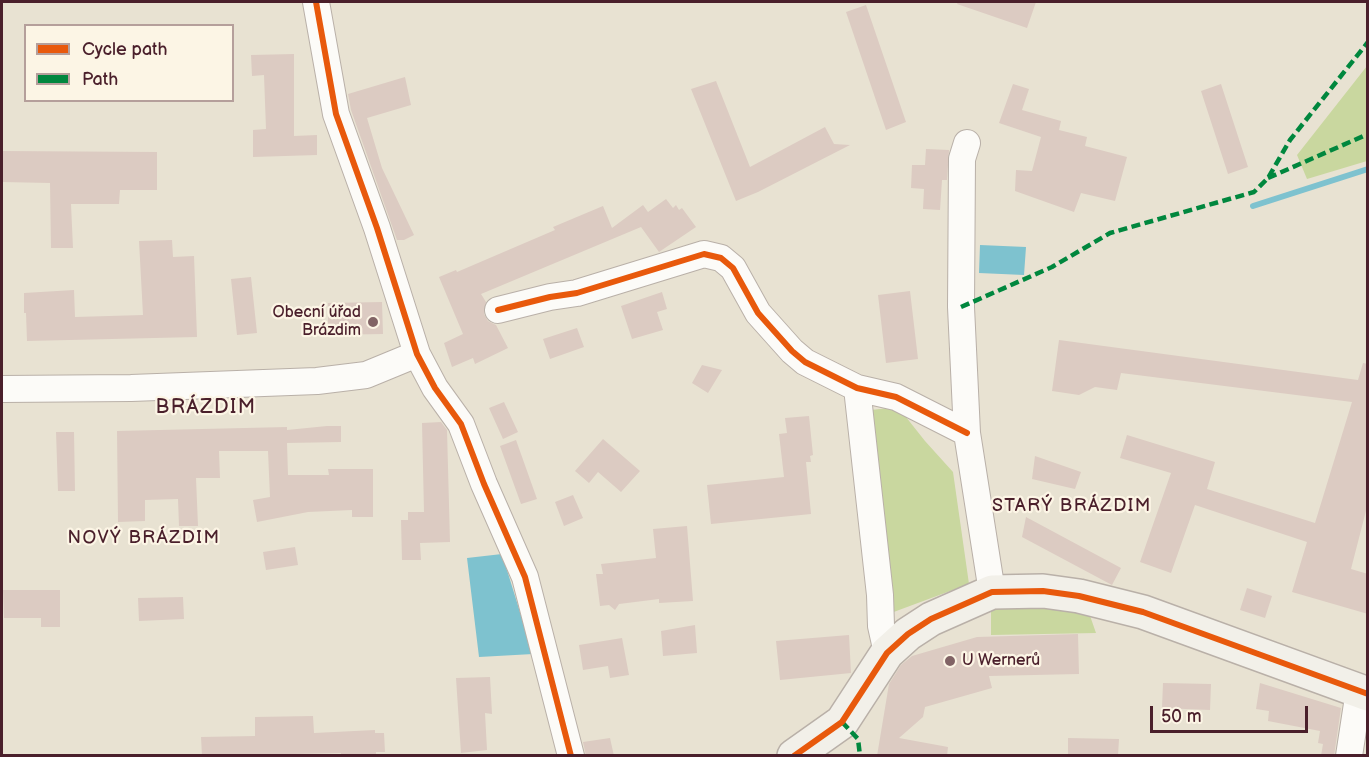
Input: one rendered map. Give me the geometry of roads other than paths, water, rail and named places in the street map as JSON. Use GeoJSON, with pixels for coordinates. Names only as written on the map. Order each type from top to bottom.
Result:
{"type":"FeatureCollection","features":[{"type":"Feature","properties":{"kind":"street"},"geometry":{"type":"LineString","coordinates":[[316,2],[336,114],[377,228],[417,354],[435,388],[462,424],[484,484],[525,577],[571,756]]}},
{"type":"Feature","properties":{"kind":"street"},"geometry":{"type":"LineString","coordinates":[[967,143],[962,159],[961,307],[967,433],[992,592]]}},
{"type":"Feature","properties":{"kind":"street"},"geometry":{"type":"LineString","coordinates":[[498,310],[577,293],[704,254],[721,258],[733,268],[758,313],[805,363],[857,388],[896,397],[967,433]]}},
{"type":"Feature","properties":{"kind":"street"},"geometry":{"type":"LineString","coordinates":[[2,389],[130,388],[316,381],[366,375],[417,354]]}},
{"type":"Feature","properties":{"kind":"street"},"geometry":{"type":"LineString","coordinates":[[857,388],[879,583],[881,626],[887,653]]}},
{"type":"Feature","properties":{"kind":"street"},"geometry":{"type":"LineString","coordinates":[[794,756],[842,722],[887,653],[908,634],[931,619],[992,592],[1043,591],[1111,603],[1186,627],[1363,693],[1349,756]]}},
{"type":"Feature","properties":{"kind":"water"},"geometry":{"type":"Polygon","coordinates":[[[980,245],[1026,247],[1024,275],[979,273],[980,245]]]}},
{"type":"Feature","properties":{"kind":"water"},"geometry":{"type":"Polygon","coordinates":[[[502,554],[533,654],[479,657],[467,558],[502,554]]]}},
{"type":"Feature","properties":{"kind":"waterway"},"geometry":{"type":"LineString","coordinates":[[1253,206],[1368,169]]}},
{"type":"Feature","properties":{"kind":"place","name":"Obecní úřad Brázdim"},"geometry":{"type":"Point","coordinates":[373,322]}},
{"type":"Feature","properties":{"kind":"place","name":"U Wernerů"},"geometry":{"type":"Point","coordinates":[950,661]}},
{"type":"Feature","properties":{"kind":"district","name":"BRÁZDIM"},"geometry":{"type":"Point","coordinates":[206,408]}},
{"type":"Feature","properties":{"kind":"district","name":"STARÝ BRÁZDIM"},"geometry":{"type":"Point","coordinates":[1072,506]}},
{"type":"Feature","properties":{"kind":"district","name":"NOVÝ BRÁZDIM"},"geometry":{"type":"Point","coordinates":[144,538]}}]}
